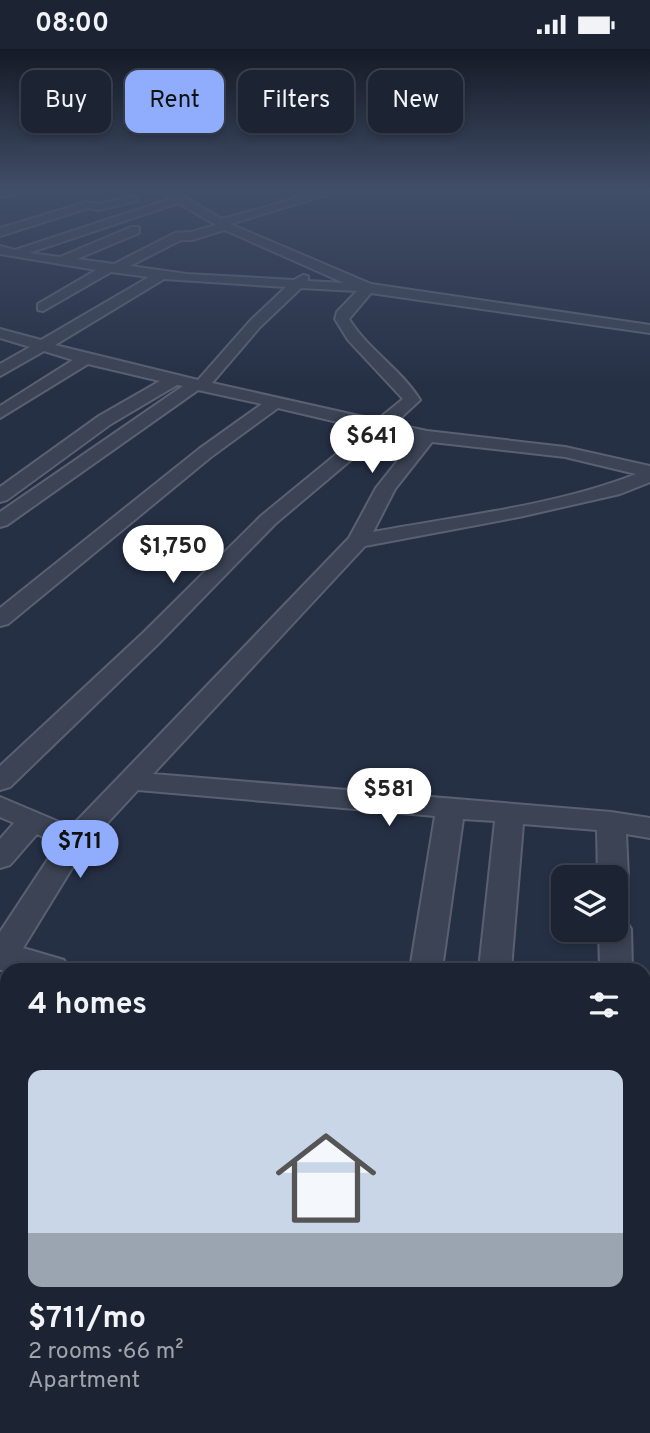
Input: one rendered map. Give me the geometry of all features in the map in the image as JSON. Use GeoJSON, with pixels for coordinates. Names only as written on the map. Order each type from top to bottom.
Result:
{"type":"FeatureCollection","features":[{"type":"Feature","properties":{"kind":"street"},"geometry":{"type":"LineString","coordinates":[[0,267],[20,255],[140,272],[162,268],[187,278],[368,288],[650,329]]}},
{"type":"Feature","properties":{"kind":"street"},"geometry":{"type":"LineString","coordinates":[[62,261],[79,255]]}},
{"type":"Feature","properties":{"kind":"street"},"geometry":{"type":"LineString","coordinates":[[88,265],[105,255]]}},
{"type":"Feature","properties":{"kind":"street"},"geometry":{"type":"LineString","coordinates":[[43,307],[140,255]]}},
{"type":"Feature","properties":{"kind":"street"},"geometry":{"type":"LineString","coordinates":[[289,255],[368,288]]}},
{"type":"Feature","properties":{"kind":"street"},"geometry":{"type":"LineString","coordinates":[[0,521],[198,386],[255,324],[317,267]]}},
{"type":"Feature","properties":{"kind":"street"},"geometry":{"type":"LineString","coordinates":[[0,372],[44,347],[162,268]]}},
{"type":"Feature","properties":{"kind":"street"},"geometry":{"type":"LineString","coordinates":[[165,292],[187,278]]}},
{"type":"Feature","properties":{"kind":"street"},"geometry":{"type":"LineString","coordinates":[[0,781],[151,638],[268,520],[412,400],[406,390],[353,337],[342,319],[342,315],[368,288]]}},
{"type":"Feature","properties":{"kind":"street"},"geometry":{"type":"LineString","coordinates":[[2,336],[198,386],[380,426],[427,436],[549,449],[650,474]]}},
{"type":"Feature","properties":{"kind":"street"},"geometry":{"type":"LineString","coordinates":[[65,353],[87,340]]}},
{"type":"Feature","properties":{"kind":"street"},"geometry":{"type":"LineString","coordinates":[[0,413],[86,359]]}},
{"type":"Feature","properties":{"kind":"street"},"geometry":{"type":"LineString","coordinates":[[0,496],[106,420],[173,380]]}},
{"type":"Feature","properties":{"kind":"street"},"geometry":{"type":"LineString","coordinates":[[0,619],[205,453],[275,403]]}},
{"type":"Feature","properties":{"kind":"street"},"geometry":{"type":"LineString","coordinates":[[26,963],[1,957],[75,840],[358,541],[386,488],[427,436]]}},
{"type":"Feature","properties":{"kind":"street"},"geometry":{"type":"LineString","coordinates":[[358,541],[519,511],[612,490],[650,474]]}},
{"type":"Feature","properties":{"kind":"street"},"geometry":{"type":"LineString","coordinates":[[133,781],[611,822],[650,828]]}},
{"type":"Feature","properties":{"kind":"street"},"geometry":{"type":"LineString","coordinates":[[0,806],[75,840]]}},
{"type":"Feature","properties":{"kind":"street"},"geometry":{"type":"LineString","coordinates":[[427,963],[450,809]]}},
{"type":"Feature","properties":{"kind":"street"},"geometry":{"type":"LineString","coordinates":[[496,963],[510,814]]}},
{"type":"Feature","properties":{"kind":"street"},"geometry":{"type":"LineString","coordinates":[[0,858],[32,821]]}},
{"type":"Feature","properties":{"kind":"street"},"geometry":{"type":"LineString","coordinates":[[611,822],[613,865]]}},
{"type":"Feature","properties":{"kind":"street"},"geometry":{"type":"LineString","coordinates":[[615,942],[616,963]]}}]}
